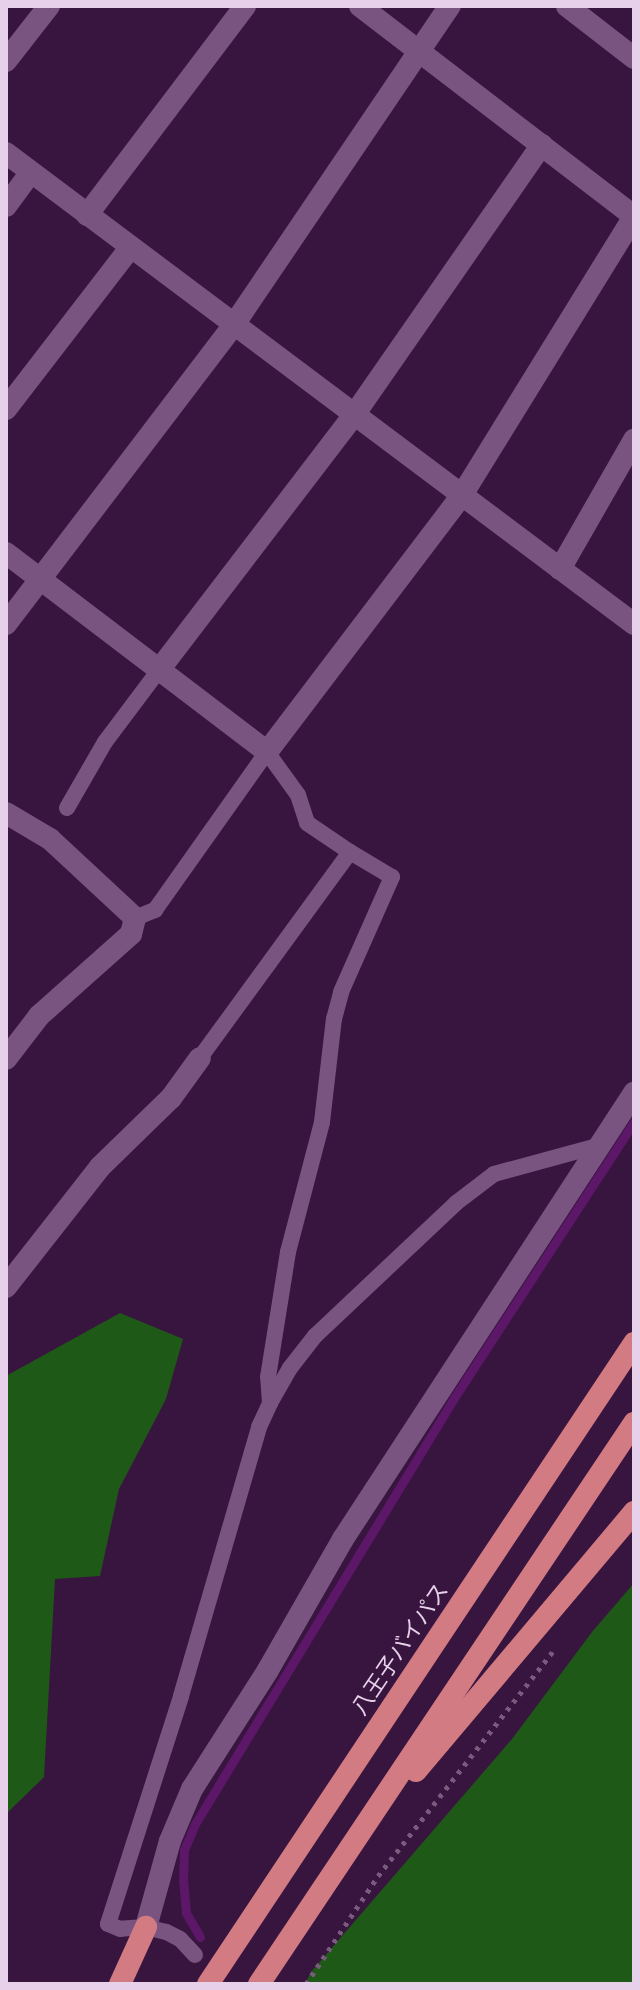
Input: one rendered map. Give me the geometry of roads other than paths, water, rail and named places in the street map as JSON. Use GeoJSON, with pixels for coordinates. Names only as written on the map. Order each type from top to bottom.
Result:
{"type":"FeatureCollection","features":[{"type":"Feature","properties":{"kind":"highway","name":"八王子バイパス"},"geometry":{"type":"LineString","coordinates":[[208,1984],[634,1343]]}},
{"type":"Feature","properties":{"kind":"highway"},"geometry":{"type":"LineString","coordinates":[[259,1984],[634,1423]]}},
{"type":"Feature","properties":{"kind":"highway"},"geometry":{"type":"LineString","coordinates":[[348,1851],[634,1512]]}},
{"type":"Feature","properties":{"kind":"highway"},"geometry":{"type":"LineString","coordinates":[[120,1984],[146,1927]]}},
{"type":"Feature","properties":{"kind":"street"},"geometry":{"type":"LineString","coordinates":[[6,61],[49,6]]}},
{"type":"Feature","properties":{"kind":"street"},"geometry":{"type":"LineString","coordinates":[[87,215],[245,6]]}},
{"type":"Feature","properties":{"kind":"street"},"geometry":{"type":"LineString","coordinates":[[6,553],[267,752],[462,495],[634,216],[360,6]]}},
{"type":"Feature","properties":{"kind":"street"},"geometry":{"type":"LineString","coordinates":[[6,624],[233,326],[450,6]]}},
{"type":"Feature","properties":{"kind":"street"},"geometry":{"type":"LineString","coordinates":[[578,9],[634,58]]}},
{"type":"Feature","properties":{"kind":"street"},"geometry":{"type":"LineString","coordinates":[[159,670],[354,415],[542,145]]}},
{"type":"Feature","properties":{"kind":"street"},"geometry":{"type":"LineString","coordinates":[[6,153],[634,624]]}},
{"type":"Feature","properties":{"kind":"street"},"geometry":{"type":"LineString","coordinates":[[6,206],[31,172]]}},
{"type":"Feature","properties":{"kind":"street"},"geometry":{"type":"LineString","coordinates":[[6,409],[130,248]]}},
{"type":"Feature","properties":{"kind":"street"},"geometry":{"type":"LineString","coordinates":[[560,569],[634,440]]}},
{"type":"Feature","properties":{"kind":"street"},"geometry":{"type":"LineString","coordinates":[[6,813],[57,825],[135,918],[131,934],[39,1016],[6,1059]]}},
{"type":"Feature","properties":{"kind":"street"},"geometry":{"type":"LineString","coordinates":[[6,1287],[100,1167],[171,1098],[200,1058]]}},
{"type":"Feature","properties":{"kind":"street"},"geometry":{"type":"LineString","coordinates":[[146,1927],[170,1841],[192,1789],[268,1670],[343,1539],[634,1093]]}},
{"type":"Feature","properties":{"kind":"lane"},"geometry":{"type":"LineString","coordinates":[[57,825],[105,742],[159,670]]}},
{"type":"Feature","properties":{"kind":"lane"},"geometry":{"type":"LineString","coordinates":[[135,918],[155,910],[267,752],[298,795],[307,823],[392,877],[341,992],[334,1019],[322,1122],[288,1252],[268,1377],[270,1403]]}},
{"type":"Feature","properties":{"kind":"lane"},"geometry":{"type":"LineString","coordinates":[[200,1058],[350,852]]}},
{"type":"Feature","properties":{"kind":"lane"},"geometry":{"type":"LineString","coordinates":[[195,1955],[180,1939],[146,1927],[120,1929],[108,1924],[181,1696],[259,1427],[270,1403],[290,1368],[315,1336],[456,1203],[494,1174],[601,1145]]}},
{"type":"Feature","properties":{"kind":"waterway"},"geometry":{"type":"LineString","coordinates":[[200,1937],[186,1913],[183,1881],[184,1850],[195,1824],[454,1398],[634,1122]]}}]}
